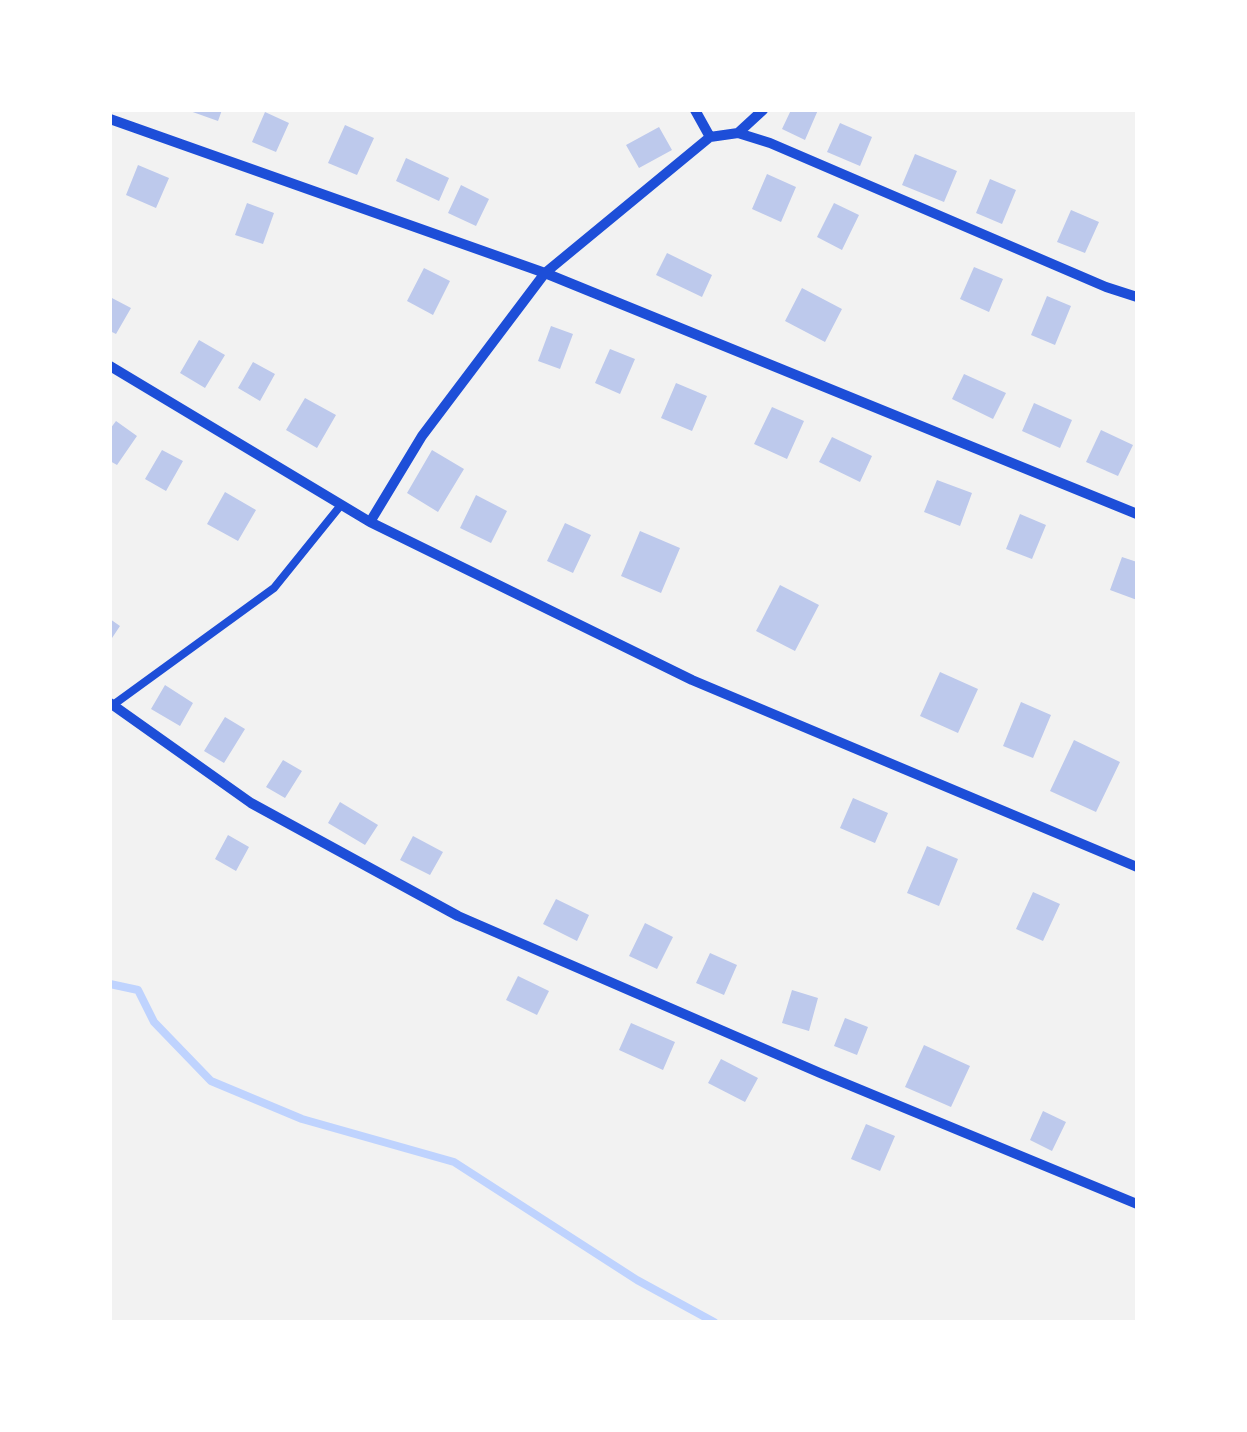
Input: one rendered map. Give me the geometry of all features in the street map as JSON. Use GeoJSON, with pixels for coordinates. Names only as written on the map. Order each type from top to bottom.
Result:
{"type":"FeatureCollection","features":[{"type":"Feature","properties":{"kind":"street"},"geometry":{"type":"LineString","coordinates":[[694,110],[710,137]]}},
{"type":"Feature","properties":{"kind":"street"},"geometry":{"type":"LineString","coordinates":[[738,133],[763,110]]}},
{"type":"Feature","properties":{"kind":"street"},"geometry":{"type":"LineString","coordinates":[[110,118],[544,272],[1137,514]]}},
{"type":"Feature","properties":{"kind":"street"},"geometry":{"type":"LineString","coordinates":[[370,522],[422,436],[544,272],[710,137],[738,133],[770,143],[1137,297]]}},
{"type":"Feature","properties":{"kind":"street"},"geometry":{"type":"LineString","coordinates":[[110,366],[370,522],[692,680],[1137,867]]}},
{"type":"Feature","properties":{"kind":"street"},"geometry":{"type":"LineString","coordinates":[[111,704],[251,804],[458,916],[1137,1204]]}},
{"type":"Feature","properties":{"kind":"lane"},"geometry":{"type":"LineString","coordinates":[[111,704],[274,588],[341,505]]}},
{"type":"Feature","properties":{"kind":"building"},"geometry":{"type":"Polygon","coordinates":[[[187,110],[222,110],[218,121],[187,110]]]}},
{"type":"Feature","properties":{"kind":"building"},"geometry":{"type":"Polygon","coordinates":[[[791,110],[818,110],[805,140],[782,129],[791,110]]]}},
{"type":"Feature","properties":{"kind":"building"},"geometry":{"type":"Polygon","coordinates":[[[265,112],[289,123],[276,152],[252,142],[265,112]]]}},
{"type":"Feature","properties":{"kind":"building"},"geometry":{"type":"Polygon","coordinates":[[[840,123],[872,137],[860,166],[827,152],[840,123]]]}},
{"type":"Feature","properties":{"kind":"building"},"geometry":{"type":"Polygon","coordinates":[[[345,125],[374,138],[357,175],[328,163],[345,125]]]}},
{"type":"Feature","properties":{"kind":"building"},"geometry":{"type":"Polygon","coordinates":[[[659,127],[672,150],[639,168],[626,145],[659,127]]]}},
{"type":"Feature","properties":{"kind":"building"},"geometry":{"type":"Polygon","coordinates":[[[915,154],[957,171],[944,202],[902,185],[915,154]]]}},
{"type":"Feature","properties":{"kind":"building"},"geometry":{"type":"Polygon","coordinates":[[[406,158],[449,178],[439,201],[396,181],[406,158]]]}},
{"type":"Feature","properties":{"kind":"building"},"geometry":{"type":"Polygon","coordinates":[[[138,165],[169,178],[156,208],[126,195],[138,165]]]}},
{"type":"Feature","properties":{"kind":"building"},"geometry":{"type":"Polygon","coordinates":[[[767,174],[796,187],[781,222],[752,209],[767,174]]]}},
{"type":"Feature","properties":{"kind":"building"},"geometry":{"type":"Polygon","coordinates":[[[990,179],[1016,190],[1002,224],[976,213],[990,179]]]}},
{"type":"Feature","properties":{"kind":"building"},"geometry":{"type":"Polygon","coordinates":[[[461,185],[489,199],[476,226],[448,213],[461,185]]]}},
{"type":"Feature","properties":{"kind":"building"},"geometry":{"type":"Polygon","coordinates":[[[247,203],[274,213],[263,244],[235,235],[247,203]]]}},
{"type":"Feature","properties":{"kind":"building"},"geometry":{"type":"Polygon","coordinates":[[[834,203],[859,215],[842,250],[817,237],[834,203]]]}},
{"type":"Feature","properties":{"kind":"building"},"geometry":{"type":"Polygon","coordinates":[[[1071,210],[1099,222],[1085,253],[1057,242],[1071,210]]]}},
{"type":"Feature","properties":{"kind":"building"},"geometry":{"type":"Polygon","coordinates":[[[667,253],[712,275],[702,297],[656,275],[667,253]]]}},
{"type":"Feature","properties":{"kind":"building"},"geometry":{"type":"Polygon","coordinates":[[[974,267],[1003,279],[989,312],[960,299],[974,267]]]}},
{"type":"Feature","properties":{"kind":"building"},"geometry":{"type":"Polygon","coordinates":[[[424,268],[450,281],[433,315],[407,301],[424,268]]]}},
{"type":"Feature","properties":{"kind":"building"},"geometry":{"type":"Polygon","coordinates":[[[802,288],[842,309],[825,342],[785,321],[802,288]]]}},
{"type":"Feature","properties":{"kind":"building"},"geometry":{"type":"Polygon","coordinates":[[[1047,296],[1071,306],[1055,345],[1031,335],[1047,296]]]}},
{"type":"Feature","properties":{"kind":"building"},"geometry":{"type":"Polygon","coordinates":[[[110,297],[131,308],[116,334],[110,331],[110,297]]]}},
{"type":"Feature","properties":{"kind":"building"},"geometry":{"type":"Polygon","coordinates":[[[551,326],[573,334],[560,369],[538,361],[551,326]]]}},
{"type":"Feature","properties":{"kind":"building"},"geometry":{"type":"Polygon","coordinates":[[[199,340],[225,355],[205,388],[180,373],[199,340]]]}},
{"type":"Feature","properties":{"kind":"building"},"geometry":{"type":"Polygon","coordinates":[[[610,349],[635,359],[620,394],[595,383],[610,349]]]}},
{"type":"Feature","properties":{"kind":"building"},"geometry":{"type":"Polygon","coordinates":[[[253,362],[275,374],[260,401],[238,388],[253,362]]]}},
{"type":"Feature","properties":{"kind":"building"},"geometry":{"type":"Polygon","coordinates":[[[964,374],[1006,393],[993,419],[952,399],[964,374]]]}},
{"type":"Feature","properties":{"kind":"building"},"geometry":{"type":"Polygon","coordinates":[[[676,383],[707,396],[692,431],[661,418],[676,383]]]}},
{"type":"Feature","properties":{"kind":"building"},"geometry":{"type":"Polygon","coordinates":[[[305,398],[336,415],[317,448],[286,430],[305,398]]]}},
{"type":"Feature","properties":{"kind":"building"},"geometry":{"type":"Polygon","coordinates":[[[1034,403],[1072,420],[1060,448],[1022,431],[1034,403]]]}},
{"type":"Feature","properties":{"kind":"building"},"geometry":{"type":"Polygon","coordinates":[[[772,407],[804,421],[787,459],[754,444],[772,407]]]}},
{"type":"Feature","properties":{"kind":"building"},"geometry":{"type":"Polygon","coordinates":[[[116,421],[137,436],[117,465],[110,461],[110,429],[116,421]]]}},
{"type":"Feature","properties":{"kind":"building"},"geometry":{"type":"Polygon","coordinates":[[[1101,430],[1133,445],[1118,476],[1086,462],[1101,430]]]}},
{"type":"Feature","properties":{"kind":"building"},"geometry":{"type":"Polygon","coordinates":[[[832,437],[872,456],[860,482],[819,462],[832,437]]]}},
{"type":"Feature","properties":{"kind":"building"},"geometry":{"type":"Polygon","coordinates":[[[162,450],[183,461],[166,491],[145,479],[162,450]]]}},
{"type":"Feature","properties":{"kind":"building"},"geometry":{"type":"Polygon","coordinates":[[[432,450],[464,469],[438,512],[407,493],[432,450]]]}},
{"type":"Feature","properties":{"kind":"building"},"geometry":{"type":"Polygon","coordinates":[[[937,480],[972,493],[960,526],[924,512],[937,480]]]}},
{"type":"Feature","properties":{"kind":"building"},"geometry":{"type":"Polygon","coordinates":[[[225,492],[256,510],[238,541],[207,524],[225,492]]]}},
{"type":"Feature","properties":{"kind":"building"},"geometry":{"type":"Polygon","coordinates":[[[476,495],[507,511],[491,543],[460,528],[476,495]]]}},
{"type":"Feature","properties":{"kind":"building"},"geometry":{"type":"Polygon","coordinates":[[[1020,514],[1046,525],[1032,559],[1006,549],[1020,514]]]}},
{"type":"Feature","properties":{"kind":"building"},"geometry":{"type":"Polygon","coordinates":[[[565,523],[591,535],[573,573],[547,561],[565,523]]]}},
{"type":"Feature","properties":{"kind":"building"},"geometry":{"type":"Polygon","coordinates":[[[640,531],[680,548],[661,593],[621,576],[640,531]]]}},
{"type":"Feature","properties":{"kind":"building"},"geometry":{"type":"Polygon","coordinates":[[[1122,557],[1137,562],[1137,600],[1110,590],[1122,557]]]}},
{"type":"Feature","properties":{"kind":"building"},"geometry":{"type":"Polygon","coordinates":[[[780,585],[819,605],[795,651],[756,631],[780,585]]]}},
{"type":"Feature","properties":{"kind":"building"},"geometry":{"type":"Polygon","coordinates":[[[110,619],[120,626],[110,641],[110,619]]]}},
{"type":"Feature","properties":{"kind":"building"},"geometry":{"type":"Polygon","coordinates":[[[940,672],[978,689],[958,733],[920,716],[940,672]]]}},
{"type":"Feature","properties":{"kind":"building"},"geometry":{"type":"Polygon","coordinates":[[[165,685],[193,703],[180,726],[151,709],[165,685]]]}},
{"type":"Feature","properties":{"kind":"building"},"geometry":{"type":"Polygon","coordinates":[[[1021,702],[1051,715],[1033,758],[1003,746],[1021,702]]]}},
{"type":"Feature","properties":{"kind":"building"},"geometry":{"type":"Polygon","coordinates":[[[225,717],[245,729],[224,763],[204,751],[225,717]]]}},
{"type":"Feature","properties":{"kind":"building"},"geometry":{"type":"Polygon","coordinates":[[[1074,740],[1120,762],[1096,812],[1050,791],[1074,740]]]}},
{"type":"Feature","properties":{"kind":"building"},"geometry":{"type":"Polygon","coordinates":[[[283,760],[302,771],[285,798],[266,787],[283,760]]]}},
{"type":"Feature","properties":{"kind":"building"},"geometry":{"type":"Polygon","coordinates":[[[853,798],[888,813],[875,843],[840,828],[853,798]]]}},
{"type":"Feature","properties":{"kind":"building"},"geometry":{"type":"Polygon","coordinates":[[[340,802],[378,825],[365,845],[328,823],[340,802]]]}},
{"type":"Feature","properties":{"kind":"building"},"geometry":{"type":"Polygon","coordinates":[[[228,835],[249,847],[236,871],[215,859],[228,835]]]}},
{"type":"Feature","properties":{"kind":"building"},"geometry":{"type":"Polygon","coordinates":[[[413,836],[443,852],[430,875],[400,860],[413,836]]]}},
{"type":"Feature","properties":{"kind":"building"},"geometry":{"type":"Polygon","coordinates":[[[927,846],[958,859],[939,906],[907,893],[927,846]]]}},
{"type":"Feature","properties":{"kind":"building"},"geometry":{"type":"Polygon","coordinates":[[[1033,892],[1060,904],[1043,941],[1016,929],[1033,892]]]}},
{"type":"Feature","properties":{"kind":"building"},"geometry":{"type":"Polygon","coordinates":[[[556,899],[589,915],[577,941],[543,924],[556,899]]]}},
{"type":"Feature","properties":{"kind":"building"},"geometry":{"type":"Polygon","coordinates":[[[645,923],[673,937],[657,969],[629,956],[645,923]]]}},
{"type":"Feature","properties":{"kind":"building"},"geometry":{"type":"Polygon","coordinates":[[[710,953],[737,965],[724,995],[696,983],[710,953]]]}},
{"type":"Feature","properties":{"kind":"building"},"geometry":{"type":"Polygon","coordinates":[[[518,976],[549,991],[537,1015],[506,1000],[518,976]]]}},
{"type":"Feature","properties":{"kind":"building"},"geometry":{"type":"Polygon","coordinates":[[[792,990],[818,998],[809,1031],[782,1023],[792,990]]]}},
{"type":"Feature","properties":{"kind":"building"},"geometry":{"type":"Polygon","coordinates":[[[845,1018],[868,1027],[857,1055],[834,1046],[845,1018]]]}},
{"type":"Feature","properties":{"kind":"building"},"geometry":{"type":"Polygon","coordinates":[[[631,1023],[675,1042],[663,1070],[619,1050],[631,1023]]]}},
{"type":"Feature","properties":{"kind":"building"},"geometry":{"type":"Polygon","coordinates":[[[924,1045],[970,1066],[951,1107],[905,1087],[924,1045]]]}},
{"type":"Feature","properties":{"kind":"building"},"geometry":{"type":"Polygon","coordinates":[[[721,1059],[758,1078],[745,1102],[708,1083],[721,1059]]]}},
{"type":"Feature","properties":{"kind":"building"},"geometry":{"type":"Polygon","coordinates":[[[1043,1111],[1066,1122],[1052,1151],[1030,1140],[1043,1111]]]}},
{"type":"Feature","properties":{"kind":"building"},"geometry":{"type":"Polygon","coordinates":[[[866,1124],[895,1136],[880,1171],[851,1159],[866,1124]]]}},
{"type":"Feature","properties":{"kind":"waterway"},"geometry":{"type":"LineString","coordinates":[[110,984],[138,990],[154,1022],[211,1081],[302,1119],[454,1162],[637,1280],[714,1322]]}}]}
